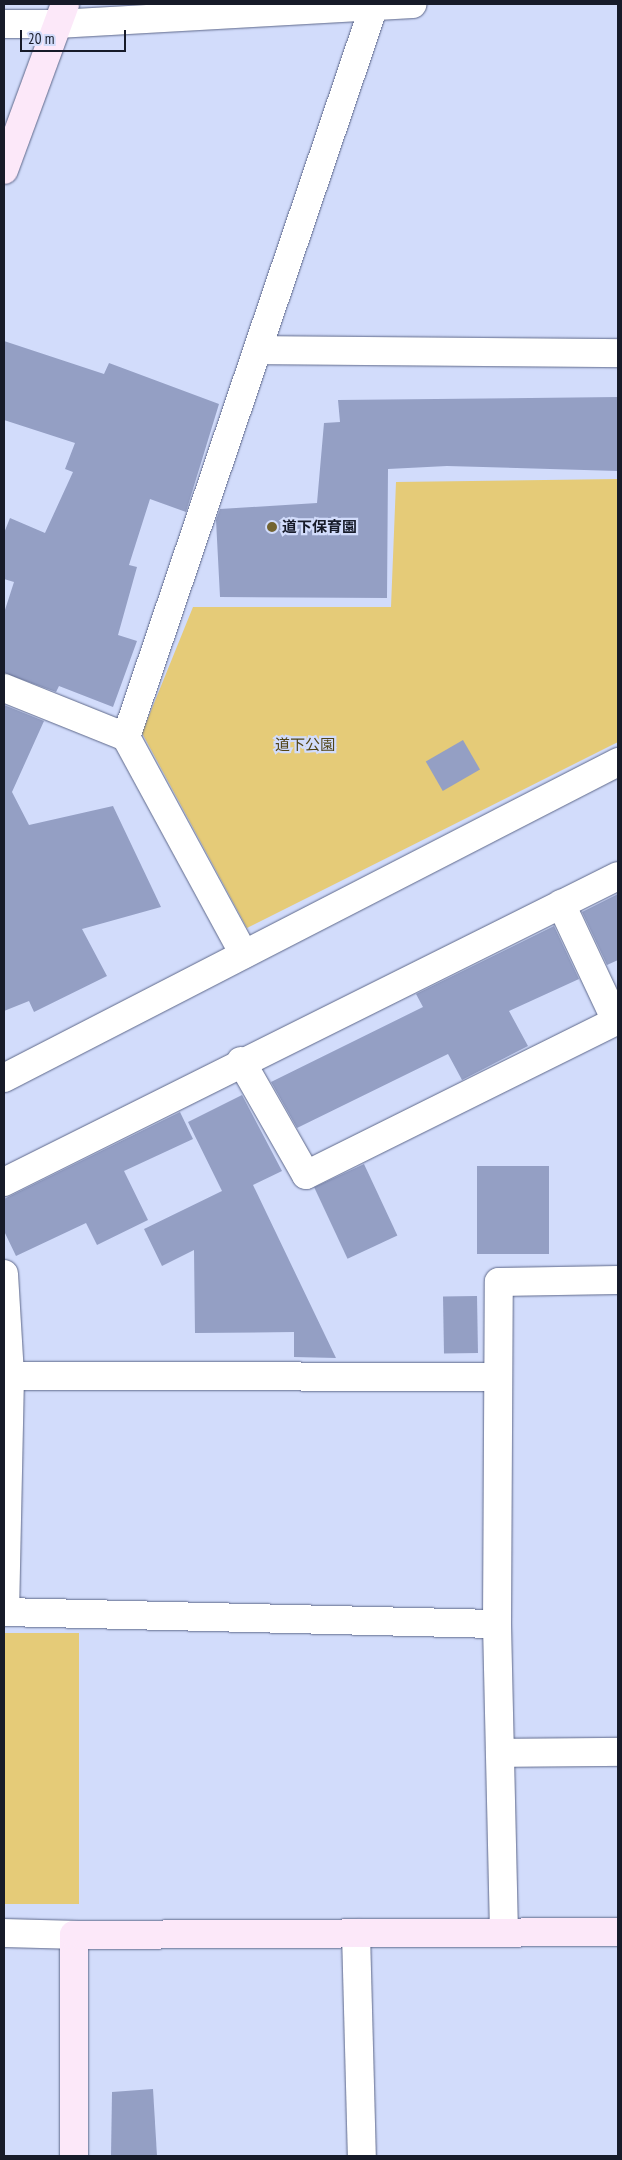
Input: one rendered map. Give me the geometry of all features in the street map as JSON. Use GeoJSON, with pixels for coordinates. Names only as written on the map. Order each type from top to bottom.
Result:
{"type":"FeatureCollection","features":[{"type":"Feature","properties":{"kind":"street"},"geometry":{"type":"LineString","coordinates":[[4,24],[58,11],[412,4]]}},
{"type":"Feature","properties":{"kind":"street"},"geometry":{"type":"LineString","coordinates":[[126,738],[260,350],[374,6]]}},
{"type":"Feature","properties":{"kind":"street"},"geometry":{"type":"LineString","coordinates":[[4,170],[58,11]]}},
{"type":"Feature","properties":{"kind":"street"},"geometry":{"type":"LineString","coordinates":[[260,350],[618,353]]}},
{"type":"Feature","properties":{"kind":"street"},"geometry":{"type":"LineString","coordinates":[[4,688],[126,738],[244,954]]}},
{"type":"Feature","properties":{"kind":"street"},"geometry":{"type":"LineString","coordinates":[[4,1078],[618,762]]}},
{"type":"Feature","properties":{"kind":"street"},"geometry":{"type":"LineString","coordinates":[[4,1182],[241,1061],[618,876]]}},
{"type":"Feature","properties":{"kind":"street"},"geometry":{"type":"LineString","coordinates":[[241,1061],[306,1175],[617,1021],[561,904]]}},
{"type":"Feature","properties":{"kind":"street"},"geometry":{"type":"LineString","coordinates":[[4,1274],[10,1376],[4,1612],[497,1624]]}},
{"type":"Feature","properties":{"kind":"street"},"geometry":{"type":"LineString","coordinates":[[504,1933],[497,1624],[499,1282],[618,1280]]}},
{"type":"Feature","properties":{"kind":"street"},"geometry":{"type":"LineString","coordinates":[[10,1376],[498,1377]]}},
{"type":"Feature","properties":{"kind":"street"},"geometry":{"type":"LineString","coordinates":[[500,1753],[618,1752]]}},
{"type":"Feature","properties":{"kind":"street"},"geometry":{"type":"LineString","coordinates":[[4,1933],[74,1935],[618,1932]]}},
{"type":"Feature","properties":{"kind":"street"},"geometry":{"type":"LineString","coordinates":[[356,1933],[362,2156]]}},
{"type":"Feature","properties":{"kind":"street"},"geometry":{"type":"LineString","coordinates":[[74,1935],[74,2156]]}},
{"type":"Feature","properties":{"kind":"green space","name":"道下公園"},"geometry":{"type":"Polygon","coordinates":[[[618,479],[618,742],[247,928],[142,733],[193,607],[391,607],[396,482],[618,479]]]}},
{"type":"Feature","properties":{"kind":"green space"},"geometry":{"type":"Polygon","coordinates":[[[4,1633],[79,1633],[79,1904],[4,1904],[4,1633]]]}},
{"type":"Feature","properties":{"kind":"building"},"geometry":{"type":"Polygon","coordinates":[[[4,341],[104,374],[109,363],[219,404],[186,512],[150,499],[129,565],[137,567],[118,635],[137,641],[113,707],[59,686],[56,692],[4,673],[4,613],[14,582],[4,579],[4,533],[10,518],[45,533],[73,472],[65,469],[75,443],[4,420],[4,341]]]}},
{"type":"Feature","properties":{"kind":"building"},"geometry":{"type":"Polygon","coordinates":[[[618,397],[618,471],[447,466],[388,469],[387,598],[220,597],[216,520],[220,509],[317,503],[324,423],[340,422],[338,400],[618,397]]]}},
{"type":"Feature","properties":{"kind":"building"},"geometry":{"type":"Polygon","coordinates":[[[4,705],[44,721],[12,792],[29,825],[113,806],[161,907],[82,929],[107,976],[34,1012],[29,1001],[4,1011],[4,705]]]}},
{"type":"Feature","properties":{"kind":"building"},"geometry":{"type":"Polygon","coordinates":[[[463,740],[480,769],[443,791],[426,762],[463,740]]]}},
{"type":"Feature","properties":{"kind":"building"},"geometry":{"type":"Polygon","coordinates":[[[618,894],[618,960],[607,965],[582,912],[618,894]]]}},
{"type":"Feature","properties":{"kind":"building"},"geometry":{"type":"Polygon","coordinates":[[[554,926],[579,979],[509,1011],[528,1046],[462,1080],[448,1054],[297,1128],[271,1082],[423,1007],[416,994],[554,926]]]}},
{"type":"Feature","properties":{"kind":"building"},"geometry":{"type":"Polygon","coordinates":[[[242,1095],[282,1171],[253,1185],[336,1358],[294,1357],[294,1332],[195,1333],[194,1250],[162,1266],[144,1229],[222,1191],[188,1122],[242,1095]]]}},
{"type":"Feature","properties":{"kind":"building"},"geometry":{"type":"Polygon","coordinates":[[[180,1112],[193,1139],[124,1171],[148,1220],[97,1245],[86,1223],[16,1256],[4,1231],[4,1199],[180,1112]]]}},
{"type":"Feature","properties":{"kind":"building"},"geometry":{"type":"Polygon","coordinates":[[[364,1164],[397,1236],[348,1259],[314,1187],[364,1164]]]}},
{"type":"Feature","properties":{"kind":"building"},"geometry":{"type":"Polygon","coordinates":[[[477,1166],[549,1166],[549,1254],[477,1254],[477,1166]]]}},
{"type":"Feature","properties":{"kind":"building"},"geometry":{"type":"Polygon","coordinates":[[[477,1296],[478,1353],[444,1354],[443,1297],[477,1296]]]}},
{"type":"Feature","properties":{"kind":"building"},"geometry":{"type":"Polygon","coordinates":[[[153,2089],[157,2156],[111,2156],[112,2092],[153,2089]]]}},
{"type":"Feature","properties":{"kind":"place","name":"道下保育園"},"geometry":{"type":"Point","coordinates":[272,527]}}]}
